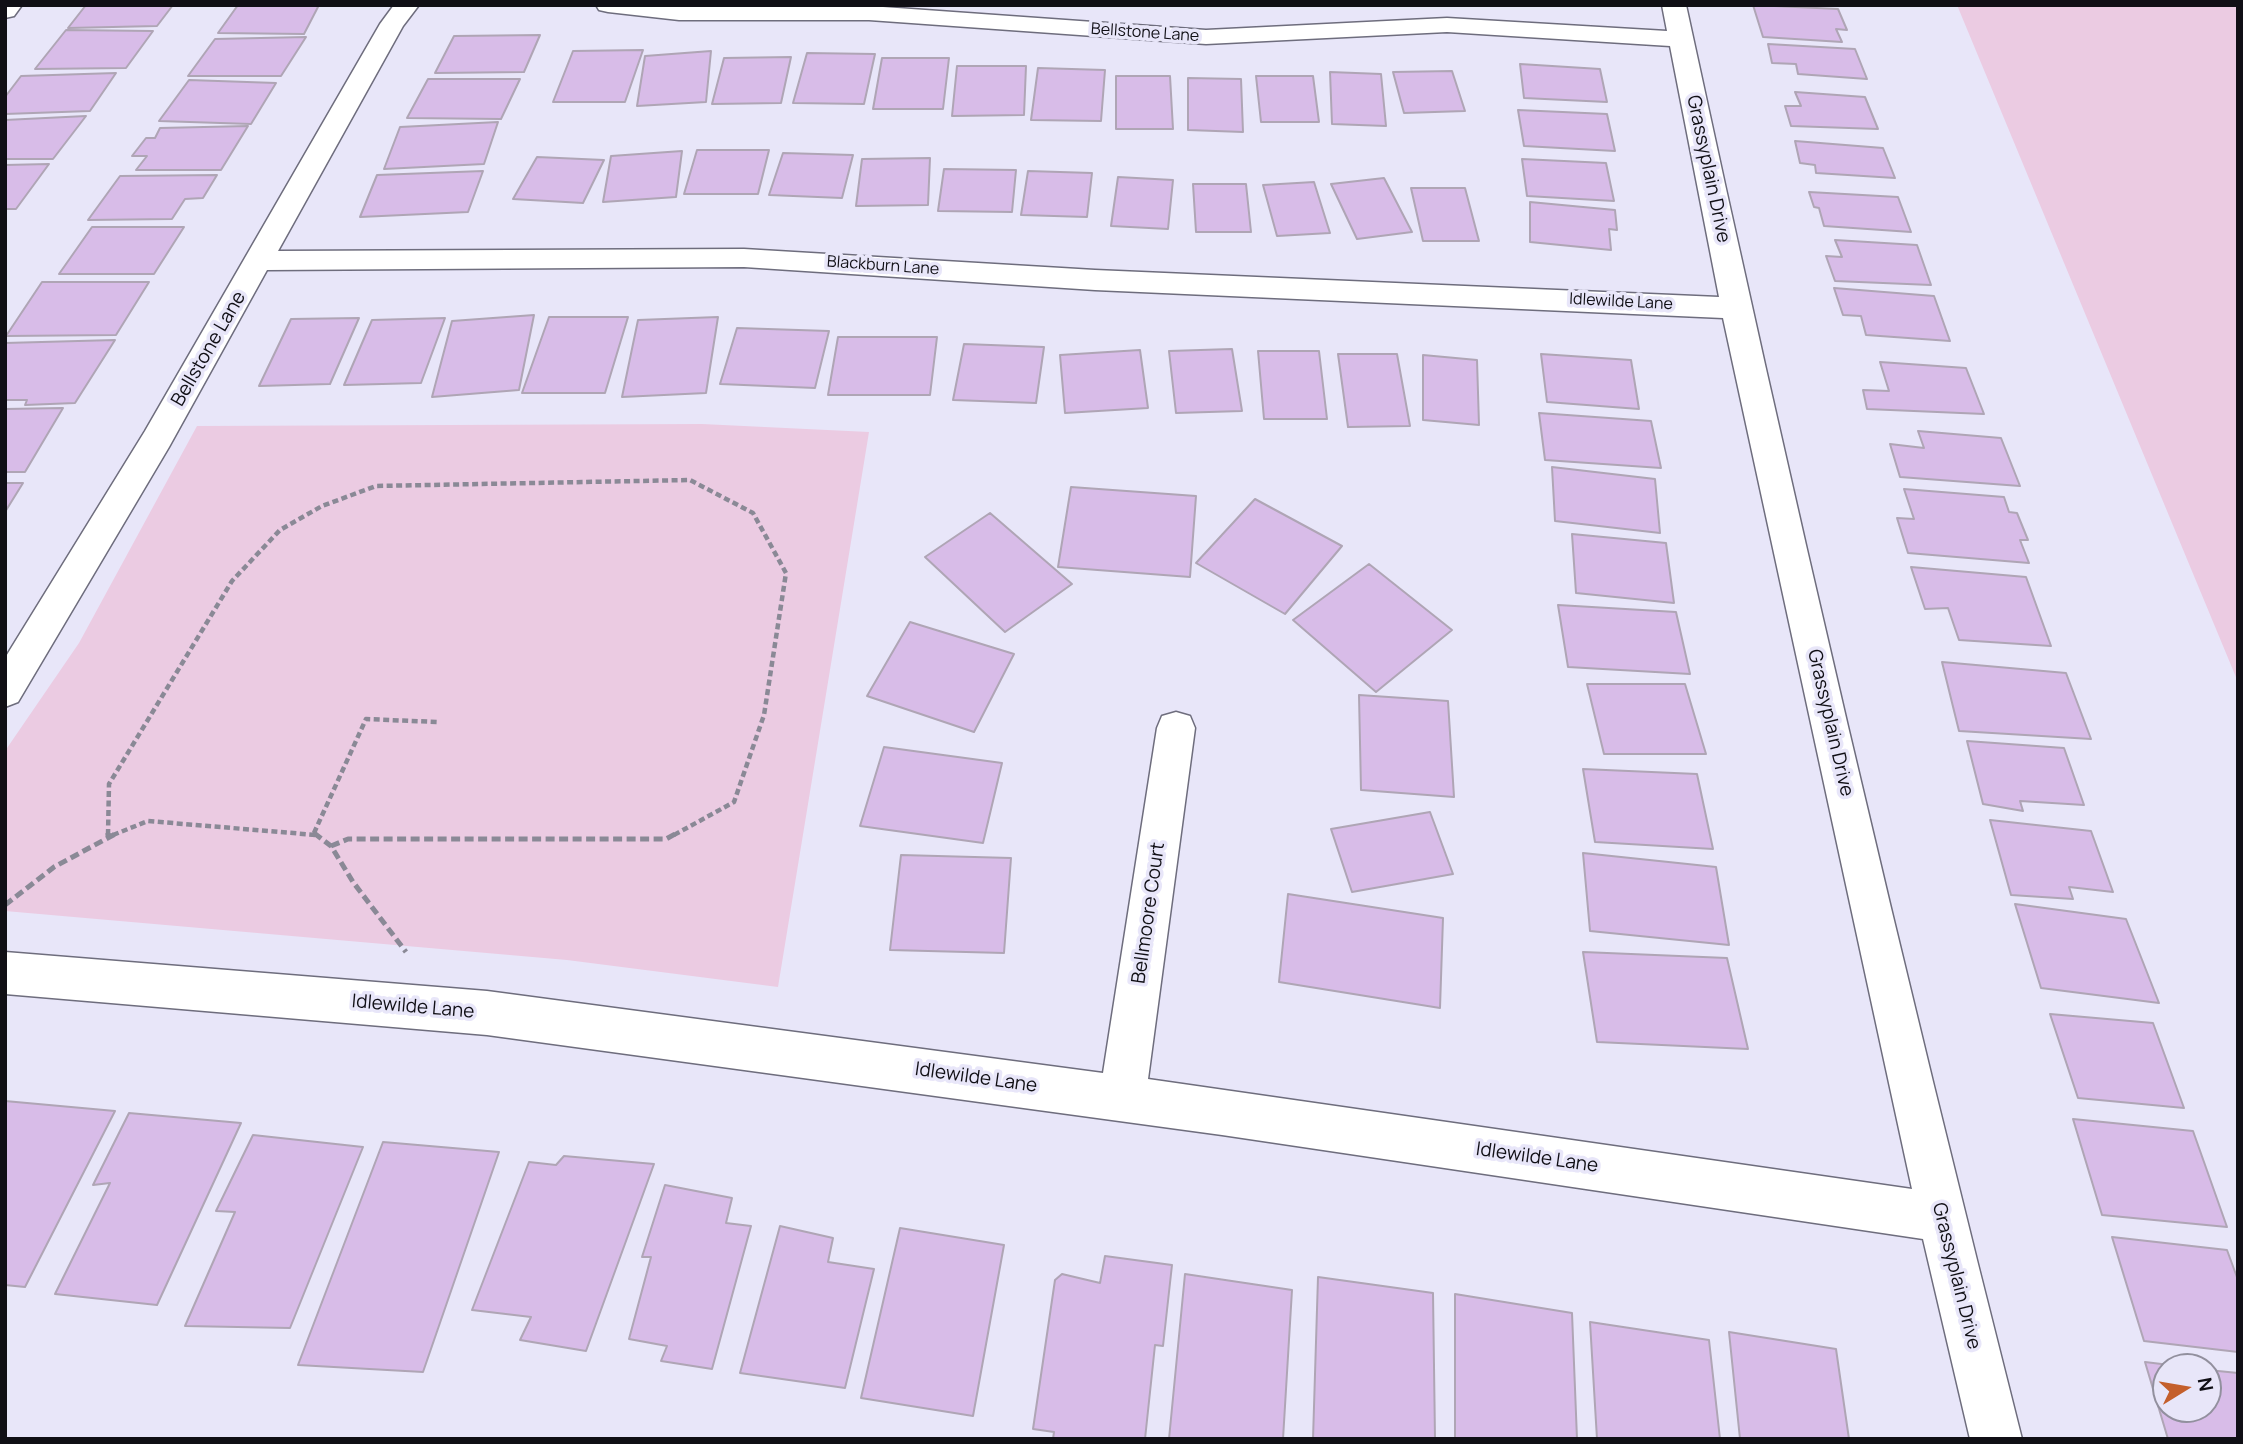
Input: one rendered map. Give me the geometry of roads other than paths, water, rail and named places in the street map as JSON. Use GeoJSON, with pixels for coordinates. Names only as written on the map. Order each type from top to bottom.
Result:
{"type":"FeatureCollection","features":[{"type":"Feature","properties":{"kind":"street"},"geometry":{"type":"LineString","coordinates":[[5,11],[10,5]]}},
{"type":"Feature","properties":{"kind":"street","name":"Bellstone Lane"},"geometry":{"type":"LineString","coordinates":[[5,691],[157,439],[392,24],[407,5]]}},
{"type":"Feature","properties":{"kind":"street","name":"Bellstone Lane"},"geometry":{"type":"LineString","coordinates":[[608,5],[679,13],[869,13],[1206,37],[1447,25],[1682,39]]}},
{"type":"Feature","properties":{"kind":"street","name":"Grassyplain Drive"},"geometry":{"type":"LineString","coordinates":[[1674,5],[1737,308],[1942,1217],[1996,1439]]}},
{"type":"Feature","properties":{"kind":"street","name":"Blackburn Lane"},"geometry":{"type":"LineString","coordinates":[[259,261],[744,258],[1096,280],[1506,296]]}},
{"type":"Feature","properties":{"kind":"street","name":"Idlewilde Lane"},"geometry":{"type":"LineString","coordinates":[[1506,296],[1737,308]]}},
{"type":"Feature","properties":{"kind":"street","name":"Bellmoore Court"},"geometry":{"type":"LineString","coordinates":[[1122,1098],[1176,728]]}},
{"type":"Feature","properties":{"kind":"street","name":"Idlewilde Lane"},"geometry":{"type":"LineString","coordinates":[[5,973],[487,1013],[1122,1098],[1942,1217]]}}]}
